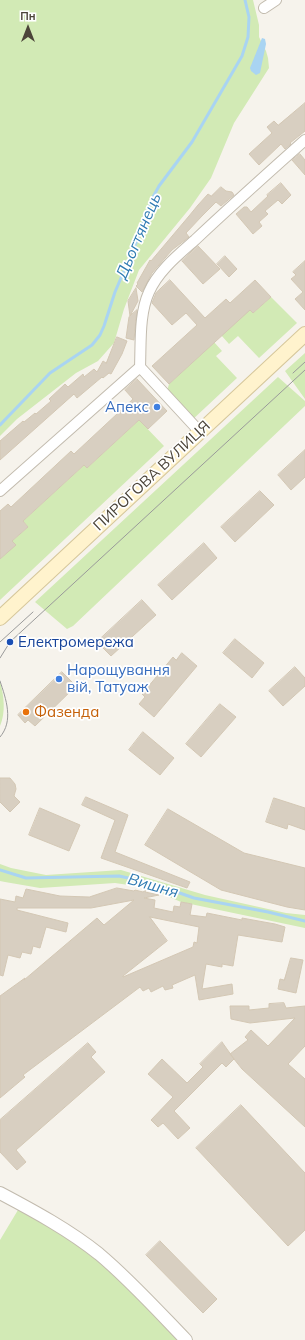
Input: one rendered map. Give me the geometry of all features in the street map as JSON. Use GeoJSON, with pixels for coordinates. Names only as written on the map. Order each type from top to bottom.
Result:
{"type":"FeatureCollection","features":[{"type":"Feature","properties":{"kind":"main road","name":"ПИРОГОВА ВУЛИЦЯ"},"geometry":{"type":"LineString","coordinates":[[0,618],[305,334]]}},
{"type":"Feature","properties":{"kind":"street"},"geometry":{"type":"LineString","coordinates":[[264,8],[276,0]]}},
{"type":"Feature","properties":{"kind":"street"},"geometry":{"type":"LineString","coordinates":[[0,491],[140,367],[144,308],[148,293],[156,280],[171,262],[199,235],[305,140]]}},
{"type":"Feature","properties":{"kind":"street"},"geometry":{"type":"LineString","coordinates":[[140,367],[200,432]]}},
{"type":"Feature","properties":{"kind":"street"},"geometry":{"type":"LineString","coordinates":[[0,1193],[68,1231],[98,1254],[115,1268],[186,1340]]}},
{"type":"Feature","properties":{"kind":"green space"},"geometry":{"type":"Polygon","coordinates":[[[0,0],[253,0],[259,25],[259,37],[266,51],[269,68],[234,123],[211,178],[190,208],[139,270],[124,309],[114,343],[98,361],[76,373],[17,419],[0,436],[0,0]]]}},
{"type":"Feature","properties":{"kind":"green space"},"geometry":{"type":"Polygon","coordinates":[[[271,297],[297,323],[259,358],[238,336],[229,344],[221,335],[246,306],[253,313],[271,297]]]}},
{"type":"Feature","properties":{"kind":"green space"},"geometry":{"type":"Polygon","coordinates":[[[214,342],[222,351],[216,356],[237,378],[191,421],[166,395],[169,384],[214,342]]]}},
{"type":"Feature","properties":{"kind":"green space"},"geometry":{"type":"Polygon","coordinates":[[[305,353],[305,399],[285,371],[305,353]]]}},
{"type":"Feature","properties":{"kind":"green space"},"geometry":{"type":"Polygon","coordinates":[[[278,377],[305,401],[305,406],[73,626],[67,629],[35,602],[278,377]]]}},
{"type":"Feature","properties":{"kind":"green space"},"geometry":{"type":"Polygon","coordinates":[[[139,420],[164,446],[0,600],[0,559],[15,545],[12,541],[28,527],[23,521],[84,465],[87,468],[139,420]]]}},
{"type":"Feature","properties":{"kind":"green space"},"geometry":{"type":"Polygon","coordinates":[[[0,681],[4,704],[0,726],[0,681]]]}},
{"type":"Feature","properties":{"kind":"green space"},"geometry":{"type":"Polygon","coordinates":[[[0,864],[11,868],[46,875],[121,870],[205,895],[286,913],[305,915],[305,928],[181,902],[149,888],[115,883],[40,888],[0,881],[0,864]]]}},
{"type":"Feature","properties":{"kind":"green space"},"geometry":{"type":"Polygon","coordinates":[[[21,1205],[68,1231],[186,1340],[0,1340],[0,1240],[21,1205]]]}},
{"type":"Feature","properties":{"kind":"water"},"geometry":{"type":"Polygon","coordinates":[[[262,38],[265,39],[266,44],[260,73],[256,75],[250,68],[262,38]]]}},
{"type":"Feature","properties":{"kind":"building"},"geometry":{"type":"Polygon","coordinates":[[[305,103],[305,131],[285,149],[281,144],[259,165],[249,154],[272,133],[267,127],[274,121],[278,125],[305,103]]]}},
{"type":"Feature","properties":{"kind":"building"},"geometry":{"type":"Polygon","coordinates":[[[300,154],[305,160],[305,175],[292,160],[300,154]]]}},
{"type":"Feature","properties":{"kind":"building"},"geometry":{"type":"Polygon","coordinates":[[[281,183],[291,195],[282,204],[278,200],[265,211],[268,214],[259,222],[262,226],[253,234],[236,214],[244,207],[247,207],[251,212],[281,183]]]}},
{"type":"Feature","properties":{"kind":"building"},"geometry":{"type":"Polygon","coordinates":[[[221,187],[226,191],[232,192],[234,195],[221,206],[216,202],[202,216],[186,233],[189,237],[172,250],[152,273],[142,292],[136,286],[150,260],[151,261],[208,194],[211,196],[221,187]]]}},
{"type":"Feature","properties":{"kind":"building"},"geometry":{"type":"Polygon","coordinates":[[[198,246],[220,269],[203,284],[182,261],[198,246]]]}},
{"type":"Feature","properties":{"kind":"building"},"geometry":{"type":"Polygon","coordinates":[[[225,256],[237,269],[229,277],[217,264],[225,256]]]}},
{"type":"Feature","properties":{"kind":"building"},"geometry":{"type":"Polygon","coordinates":[[[305,261],[305,310],[295,299],[303,292],[291,279],[296,275],[293,272],[305,261]]]}},
{"type":"Feature","properties":{"kind":"building"},"geometry":{"type":"Polygon","coordinates":[[[170,280],[205,318],[226,299],[230,303],[255,280],[271,297],[253,313],[250,310],[169,384],[152,366],[197,325],[186,313],[172,325],[152,303],[156,293],[170,280]]]}},
{"type":"Feature","properties":{"kind":"building"},"geometry":{"type":"Polygon","coordinates":[[[136,288],[138,301],[130,316],[128,301],[136,288]]]}},
{"type":"Feature","properties":{"kind":"building"},"geometry":{"type":"Polygon","coordinates":[[[137,310],[134,340],[126,338],[129,317],[137,310]]]}},
{"type":"Feature","properties":{"kind":"building"},"geometry":{"type":"Polygon","coordinates":[[[117,337],[127,341],[111,374],[109,373],[103,378],[102,377],[77,398],[74,394],[0,460],[0,441],[23,421],[24,422],[35,413],[36,414],[51,401],[49,399],[65,384],[68,387],[83,374],[84,377],[94,369],[97,372],[103,361],[106,363],[117,337]]]}},
{"type":"Feature","properties":{"kind":"building"},"geometry":{"type":"Polygon","coordinates":[[[137,379],[167,411],[148,429],[139,420],[87,468],[84,465],[23,521],[28,527],[12,541],[16,545],[0,559],[0,511],[8,504],[11,507],[71,451],[74,454],[133,399],[125,390],[137,379]]]}},
{"type":"Feature","properties":{"kind":"building"},"geometry":{"type":"Polygon","coordinates":[[[305,450],[305,477],[291,490],[278,475],[305,450]]]}},
{"type":"Feature","properties":{"kind":"building"},"geometry":{"type":"Polygon","coordinates":[[[260,491],[274,505],[235,542],[221,527],[260,491]]]}},
{"type":"Feature","properties":{"kind":"building"},"geometry":{"type":"Polygon","coordinates":[[[204,543],[217,558],[172,600],[158,585],[204,543]]]}},
{"type":"Feature","properties":{"kind":"building"},"geometry":{"type":"Polygon","coordinates":[[[142,600],[156,615],[111,656],[97,642],[142,600]]]}},
{"type":"Feature","properties":{"kind":"building"},"geometry":{"type":"Polygon","coordinates":[[[235,639],[264,663],[252,678],[223,653],[235,639]]]}},
{"type":"Feature","properties":{"kind":"building"},"geometry":{"type":"Polygon","coordinates":[[[182,653],[197,666],[154,717],[139,704],[145,697],[142,694],[173,657],[176,660],[182,653]]]}},
{"type":"Feature","properties":{"kind":"building"},"geometry":{"type":"Polygon","coordinates":[[[295,667],[305,678],[305,686],[283,706],[269,691],[295,667]]]}},
{"type":"Feature","properties":{"kind":"building"},"geometry":{"type":"Polygon","coordinates":[[[62,672],[76,686],[35,726],[28,720],[25,723],[18,715],[62,672]]]}},
{"type":"Feature","properties":{"kind":"building"},"geometry":{"type":"Polygon","coordinates":[[[220,704],[236,717],[201,757],[186,744],[220,704]]]}},
{"type":"Feature","properties":{"kind":"building"},"geometry":{"type":"Polygon","coordinates":[[[143,732],[174,758],[160,775],[129,750],[143,732]]]}},
{"type":"Feature","properties":{"kind":"building"},"geometry":{"type":"Polygon","coordinates":[[[0,778],[10,778],[15,784],[16,789],[14,796],[20,802],[10,812],[0,802],[0,778]]]}},
{"type":"Feature","properties":{"kind":"building"},"geometry":{"type":"Polygon","coordinates":[[[86,797],[128,815],[115,852],[190,882],[187,888],[101,858],[115,820],[82,805],[86,797]]]}},
{"type":"Feature","properties":{"kind":"building"},"geometry":{"type":"Polygon","coordinates":[[[274,798],[305,808],[305,830],[288,824],[287,829],[266,822],[274,798]]]}},
{"type":"Feature","properties":{"kind":"building"},"geometry":{"type":"Polygon","coordinates":[[[40,808],[80,825],[69,851],[29,835],[40,808]]]}},
{"type":"Feature","properties":{"kind":"building"},"geometry":{"type":"Polygon","coordinates":[[[168,809],[244,853],[305,868],[305,910],[287,907],[221,890],[145,845],[168,809]]]}},
{"type":"Feature","properties":{"kind":"building"},"geometry":{"type":"Polygon","coordinates":[[[117,888],[143,892],[146,890],[145,892],[159,895],[144,898],[155,900],[154,908],[173,912],[174,906],[180,907],[181,902],[192,904],[190,915],[206,917],[207,913],[242,920],[242,918],[285,927],[282,942],[238,935],[233,966],[222,964],[222,967],[206,964],[202,989],[232,984],[233,994],[199,1000],[195,975],[172,985],[173,988],[165,990],[163,986],[151,992],[149,988],[143,991],[140,987],[23,1075],[25,1077],[0,1098],[0,996],[25,978],[24,980],[97,918],[104,925],[134,900],[91,908],[17,908],[17,910],[68,923],[66,932],[46,927],[40,948],[33,946],[31,954],[22,952],[20,958],[8,955],[3,976],[0,975],[0,899],[15,902],[16,896],[23,898],[26,889],[60,896],[89,897],[117,888]],[[150,917],[167,941],[123,977],[193,947],[194,942],[197,943],[199,927],[150,917]]]}},
{"type":"Feature","properties":{"kind":"building"},"geometry":{"type":"Polygon","coordinates":[[[291,958],[303,960],[296,993],[278,989],[280,979],[284,980],[291,958]]]}},
{"type":"Feature","properties":{"kind":"building"},"geometry":{"type":"Polygon","coordinates":[[[284,1003],[286,1008],[305,1006],[305,1046],[288,1064],[305,1079],[305,1127],[242,1069],[230,1054],[248,1040],[245,1037],[251,1030],[268,1046],[295,1018],[250,1023],[231,1019],[230,1006],[249,1006],[249,1010],[269,1008],[269,1004],[284,1003]]]}},
{"type":"Feature","properties":{"kind":"building"},"geometry":{"type":"Polygon","coordinates":[[[222,1042],[234,1059],[226,1067],[222,1063],[174,1111],[190,1128],[178,1139],[163,1123],[158,1127],[151,1120],[173,1097],[148,1074],[162,1059],[187,1083],[203,1067],[200,1064],[222,1042]]]}},
{"type":"Feature","properties":{"kind":"building"},"geometry":{"type":"Polygon","coordinates":[[[88,1043],[96,1052],[91,1057],[105,1072],[16,1150],[26,1162],[17,1170],[0,1152],[0,1120],[88,1043]]]}},
{"type":"Feature","properties":{"kind":"building"},"geometry":{"type":"Polygon","coordinates":[[[241,1105],[305,1173],[305,1230],[288,1246],[196,1148],[241,1105]]]}},
{"type":"Feature","properties":{"kind":"building"},"geometry":{"type":"Polygon","coordinates":[[[160,1241],[217,1299],[203,1313],[146,1255],[160,1241]]]}},
{"type":"Feature","properties":{"kind":"waterway","name":"Дьогтянець"},"geometry":{"type":"LineString","coordinates":[[0,425],[50,373],[92,345],[100,335],[115,292],[136,243],[153,197],[159,186],[192,142],[242,56],[248,37],[249,17],[245,0]]}},
{"type":"Feature","properties":{"kind":"waterway","name":"Вишня"},"geometry":{"type":"LineString","coordinates":[[0,870],[26,878],[119,876],[151,883],[194,898],[268,912],[305,921]]}},
{"type":"Feature","properties":{"kind":"tram line"},"geometry":{"type":"LineString","coordinates":[[293,373],[305,362]]}},
{"type":"Feature","properties":{"kind":"tram line"},"geometry":{"type":"LineString","coordinates":[[0,658],[10,642],[305,370]]}},
{"type":"Feature","properties":{"kind":"tram line"},"geometry":{"type":"LineString","coordinates":[[0,642],[33,612]]}},
{"type":"Feature","properties":{"kind":"tram line"},"geometry":{"type":"LineString","coordinates":[[0,681],[8,710],[7,724],[0,737]]}},
{"type":"Feature","properties":{"kind":"place","name":"Апекс"},"geometry":{"type":"Point","coordinates":[157,407]}},
{"type":"Feature","properties":{"kind":"place","name":"Електромережа"},"geometry":{"type":"Point","coordinates":[10,642]}},
{"type":"Feature","properties":{"kind":"place","name":"Нарощування вій, Татуаж"},"geometry":{"type":"Point","coordinates":[59,679]}},
{"type":"Feature","properties":{"kind":"place","name":"Фазенда"},"geometry":{"type":"Point","coordinates":[26,712]}}]}
